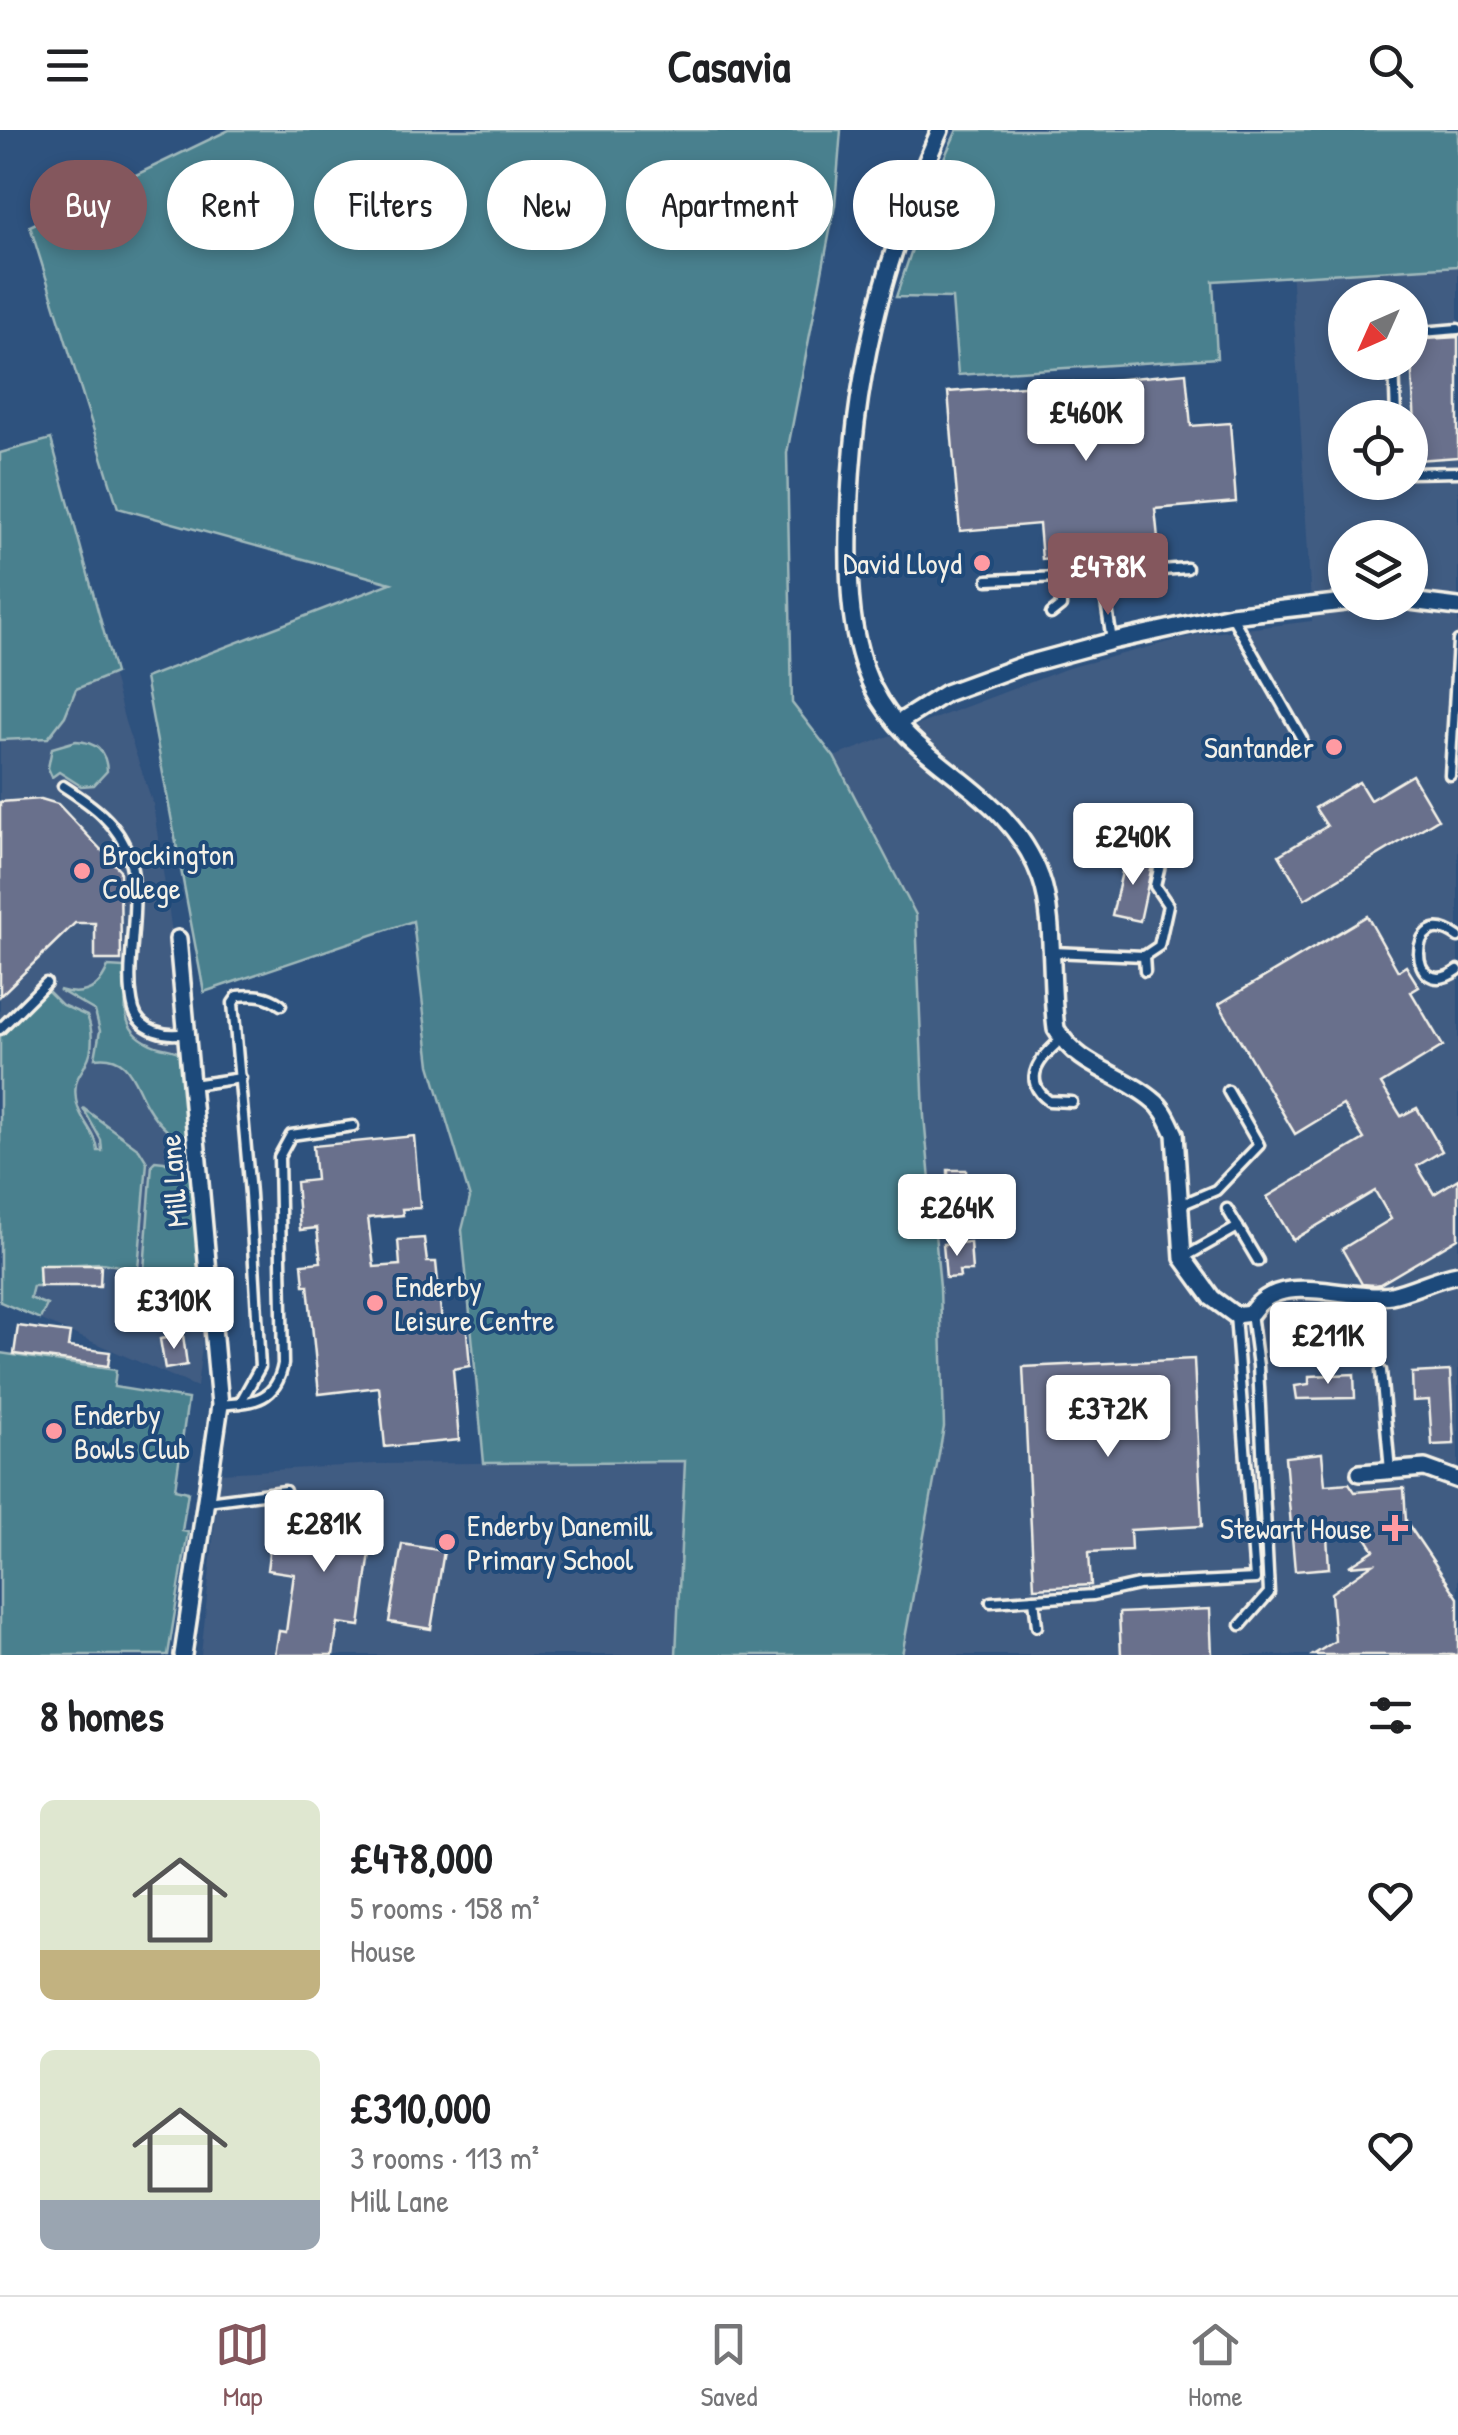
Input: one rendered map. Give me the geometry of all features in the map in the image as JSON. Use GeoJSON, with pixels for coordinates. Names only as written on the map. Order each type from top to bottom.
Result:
{"type":"FeatureCollection","features":[{"type":"Feature","properties":{"kind":"street"},"geometry":{"type":"LineString","coordinates":[[940,130],[911,196],[869,334],[856,412],[849,490],[848,570],[853,625],[873,688],[919,746],[990,800],[1022,838],[1043,882],[1054,1017],[1062,1039],[1094,1066],[1156,1102],[1166,1116],[1175,1134],[1182,1258],[1212,1298],[1243,1314],[1279,1290],[1352,1296],[1390,1294],[1458,1274]]}},
{"type":"Feature","properties":{"kind":"street"},"geometry":{"type":"LineString","coordinates":[[1428,603],[1458,607]]}},
{"type":"Feature","properties":{"kind":"street"},"geometry":{"type":"LineString","coordinates":[[898,723],[946,693],[1020,666],[1112,640],[1231,615],[1328,604]]}},
{"type":"Feature","properties":{"kind":"street","name":"Mill Lane"},"geometry":{"type":"LineString","coordinates":[[178,939],[220,1405],[182,1655]]}},
{"type":"Feature","properties":{"kind":"street"},"geometry":{"type":"LineString","coordinates":[[1360,1473],[1425,1468],[1458,1480]]}},
{"type":"Feature","properties":{"kind":"lane"},"geometry":{"type":"LineString","coordinates":[[1428,332],[1458,329]]}},
{"type":"Feature","properties":{"kind":"lane"},"geometry":{"type":"LineString","coordinates":[[1428,473],[1458,472]]}},
{"type":"Feature","properties":{"kind":"lane"},"geometry":{"type":"LineString","coordinates":[[988,580],[1187,568]]}},
{"type":"Feature","properties":{"kind":"lane"},"geometry":{"type":"LineString","coordinates":[[1102,575],[1112,640]]}},
{"type":"Feature","properties":{"kind":"lane"},"geometry":{"type":"LineString","coordinates":[[1051,614],[1061,606],[1060,577]]}},
{"type":"Feature","properties":{"kind":"lane"},"geometry":{"type":"LineString","coordinates":[[1231,615],[1302,739]]}},
{"type":"Feature","properties":{"kind":"lane"},"geometry":{"type":"LineString","coordinates":[[1450,775],[1458,641]]}},
{"type":"Feature","properties":{"kind":"lane"},"geometry":{"type":"LineString","coordinates":[[63,786],[96,807],[116,830],[130,857],[135,896],[135,1014],[146,1027],[161,1032],[186,1032]]}},
{"type":"Feature","properties":{"kind":"lane"},"geometry":{"type":"LineString","coordinates":[[1049,952],[1144,956],[1159,946],[1168,905],[1155,886],[1165,844]]}},
{"type":"Feature","properties":{"kind":"lane"},"geometry":{"type":"LineString","coordinates":[[1458,936],[1448,930],[1432,931],[1420,942],[1417,958],[1432,976],[1447,977],[1458,970]]}},
{"type":"Feature","properties":{"kind":"lane"},"geometry":{"type":"LineString","coordinates":[[1144,956],[1145,971]]}},
{"type":"Feature","properties":{"kind":"lane"},"geometry":{"type":"LineString","coordinates":[[0,1029],[46,983]]}},
{"type":"Feature","properties":{"kind":"lane"},"geometry":{"type":"LineString","coordinates":[[240,1403],[260,1367],[235,998],[266,996],[281,1004]]}},
{"type":"Feature","properties":{"kind":"lane"},"geometry":{"type":"LineString","coordinates":[[1062,1039],[1038,1061],[1034,1071],[1036,1087],[1049,1101],[1072,1102]]}},
{"type":"Feature","properties":{"kind":"lane"},"geometry":{"type":"LineString","coordinates":[[192,1084],[241,1078]]}},
{"type":"Feature","properties":{"kind":"lane"},"geometry":{"type":"LineString","coordinates":[[1178,1206],[1216,1190],[1259,1145],[1228,1091]]}},
{"type":"Feature","properties":{"kind":"lane"},"geometry":{"type":"LineString","coordinates":[[220,1405],[267,1394],[280,1380],[283,1364],[279,1156],[291,1135],[354,1126]]}},
{"type":"Feature","properties":{"kind":"lane"},"geometry":{"type":"LineString","coordinates":[[1227,1209],[1258,1261]]}},
{"type":"Feature","properties":{"kind":"lane"},"geometry":{"type":"LineString","coordinates":[[1182,1258],[1238,1227]]}},
{"type":"Feature","properties":{"kind":"lane"},"geometry":{"type":"LineString","coordinates":[[990,1602],[1093,1596],[1138,1585],[1255,1579],[1243,1314]]}},
{"type":"Feature","properties":{"kind":"lane"},"geometry":{"type":"LineString","coordinates":[[1241,1625],[1270,1592],[1258,1366],[1243,1314]]}},
{"type":"Feature","properties":{"kind":"lane"},"geometry":{"type":"LineString","coordinates":[[1381,1370],[1390,1470]]}},
{"type":"Feature","properties":{"kind":"lane"},"geometry":{"type":"LineString","coordinates":[[205,1501],[285,1492],[282,1518]]}},
{"type":"Feature","properties":{"kind":"lane"},"geometry":{"type":"LineString","coordinates":[[1034,1599],[1037,1626]]}},
{"type":"Feature","properties":{"kind":"shaded area","name":"Santander"},"geometry":{"type":"Polygon","coordinates":[[[1458,259],[1458,1655],[902,1655],[944,1427],[940,1287],[924,1116],[916,916],[834,757],[1068,668],[1196,635],[1312,621],[1291,267],[1458,259]]]}},
{"type":"Feature","properties":{"kind":"shaded area","name":"Brockington College"},"geometry":{"type":"Polygon","coordinates":[[[51,439],[125,722],[153,804],[173,939],[198,1176],[204,1329],[197,1387],[0,1302],[0,453],[51,439]]]}},
{"type":"Feature","properties":{"kind":"shaded area","name":"Enderby Danemill Primary School"},"geometry":{"type":"Polygon","coordinates":[[[685,1461],[676,1655],[201,1655],[220,1473],[375,1464],[685,1461]]]}},
{"type":"Feature","properties":{"kind":"green space"},"geometry":{"type":"Polygon","coordinates":[[[229,130],[841,130],[833,215],[833,160],[626,160],[626,250],[826,250],[787,453],[792,703],[834,757],[916,915],[924,1116],[940,1287],[944,1427],[902,1655],[676,1655],[685,1461],[484,1463],[462,1230],[470,1198],[430,1065],[413,921],[204,992],[145,678],[391,583],[118,508],[37,250],[147,250],[147,170],[229,130]]]}},
{"type":"Feature","properties":{"kind":"green space"},"geometry":{"type":"Polygon","coordinates":[[[957,130],[1458,130],[1458,266],[1213,281],[1217,358],[958,375],[952,298],[896,297],[912,250],[995,250],[995,160],[943,160],[957,130]]]}},
{"type":"Feature","properties":{"kind":"green space"},"geometry":{"type":"Polygon","coordinates":[[[51,439],[115,673],[76,689],[65,716],[48,738],[0,740],[0,453],[51,439]]]}},
{"type":"Feature","properties":{"kind":"green space"},"geometry":{"type":"Polygon","coordinates":[[[76,741],[89,743],[105,758],[107,771],[94,785],[81,786],[59,772],[52,777],[48,768],[52,748],[76,741]]]}},
{"type":"Feature","properties":{"kind":"green space"},"geometry":{"type":"Polygon","coordinates":[[[108,967],[124,968],[132,975],[126,1014],[133,1031],[151,1044],[182,1054],[194,1148],[156,1119],[123,1065],[116,1060],[95,1058],[100,1031],[95,1011],[59,990],[89,990],[100,982],[108,967]]]}},
{"type":"Feature","properties":{"kind":"green space"},"geometry":{"type":"Polygon","coordinates":[[[47,990],[62,1005],[87,1016],[89,1021],[90,1052],[75,1095],[98,1151],[102,1151],[101,1140],[83,1108],[139,1149],[147,1162],[138,1269],[101,1263],[39,1266],[40,1286],[33,1286],[30,1298],[47,1305],[40,1319],[0,1302],[0,1035],[47,990]]]}},
{"type":"Feature","properties":{"kind":"green space"},"geometry":{"type":"Polygon","coordinates":[[[155,1161],[198,1176],[204,1325],[182,1322],[176,1275],[144,1270],[155,1161]]]}},
{"type":"Feature","properties":{"kind":"green space"},"geometry":{"type":"Polygon","coordinates":[[[0,1353],[116,1370],[114,1387],[188,1399],[175,1489],[188,1492],[182,1531],[188,1532],[168,1655],[0,1655],[0,1353]]]}},
{"type":"Feature","properties":{"kind":"building"},"geometry":{"type":"Polygon","coordinates":[[[1458,337],[1458,457],[1428,459],[1428,400],[1414,400],[1412,380],[1428,380],[1428,339],[1458,337]]]}},
{"type":"Feature","properties":{"kind":"building"},"geometry":{"type":"Polygon","coordinates":[[[1186,373],[1191,426],[1230,423],[1236,502],[1155,509],[1159,548],[1113,552],[1114,566],[1089,568],[1087,555],[1042,559],[1039,524],[960,531],[948,392],[1073,382],[1075,409],[1114,406],[1111,380],[1186,373]]]}},
{"type":"Feature","properties":{"kind":"building"},"geometry":{"type":"Polygon","coordinates":[[[1412,775],[1438,819],[1305,899],[1279,855],[1327,826],[1315,808],[1359,782],[1370,800],[1412,775]]]}},
{"type":"Feature","properties":{"kind":"building","name":"Brockington College"},"geometry":{"type":"Polygon","coordinates":[[[41,799],[58,804],[120,870],[121,960],[95,960],[95,923],[75,923],[0,996],[0,802],[41,799]]]}},
{"type":"Feature","properties":{"kind":"building"},"geometry":{"type":"Polygon","coordinates":[[[1126,855],[1153,861],[1140,921],[1112,915],[1126,855]]]}},
{"type":"Feature","properties":{"kind":"building"},"geometry":{"type":"Polygon","coordinates":[[[1367,916],[1398,971],[1406,966],[1419,987],[1411,992],[1443,1046],[1381,1084],[1401,1116],[1417,1108],[1442,1151],[1417,1166],[1434,1194],[1458,1179],[1458,1238],[1374,1285],[1362,1284],[1342,1249],[1391,1219],[1375,1191],[1293,1240],[1267,1197],[1364,1139],[1343,1105],[1295,1134],[1219,1004],[1367,916]]]}},
{"type":"Feature","properties":{"kind":"building","name":"Enderby Leisure Centre"},"geometry":{"type":"Polygon","coordinates":[[[414,1136],[420,1208],[402,1209],[403,1215],[368,1218],[374,1267],[400,1265],[398,1240],[424,1238],[427,1262],[436,1262],[442,1323],[466,1321],[470,1366],[453,1369],[459,1440],[385,1447],[379,1387],[319,1394],[308,1285],[304,1285],[302,1264],[321,1262],[317,1228],[300,1230],[296,1182],[316,1180],[313,1146],[414,1136]]]}},
{"type":"Feature","properties":{"kind":"building"},"geometry":{"type":"Polygon","coordinates":[[[948,1170],[966,1170],[968,1218],[949,1218],[948,1170]]]}},
{"type":"Feature","properties":{"kind":"building"},"geometry":{"type":"Polygon","coordinates":[[[970,1242],[972,1271],[959,1271],[960,1277],[946,1278],[943,1244],[970,1242]]]}},
{"type":"Feature","properties":{"kind":"building"},"geometry":{"type":"Polygon","coordinates":[[[39,1265],[101,1265],[100,1286],[40,1286],[39,1265]]]}},
{"type":"Feature","properties":{"kind":"building"},"geometry":{"type":"Polygon","coordinates":[[[18,1326],[70,1333],[68,1347],[110,1352],[108,1366],[14,1354],[18,1326]]]}},
{"type":"Feature","properties":{"kind":"building"},"geometry":{"type":"Polygon","coordinates":[[[183,1335],[187,1365],[165,1369],[160,1339],[183,1335]]]}},
{"type":"Feature","properties":{"kind":"building"},"geometry":{"type":"Polygon","coordinates":[[[1194,1359],[1202,1526],[1130,1530],[1131,1550],[1089,1552],[1091,1585],[1034,1588],[1023,1367],[1194,1359]]]}},
{"type":"Feature","properties":{"kind":"building"},"geometry":{"type":"Polygon","coordinates":[[[1450,1371],[1454,1444],[1432,1445],[1429,1400],[1413,1401],[1412,1373],[1450,1371]]]}},
{"type":"Feature","properties":{"kind":"building"},"geometry":{"type":"Polygon","coordinates":[[[1354,1374],[1355,1398],[1297,1399],[1295,1386],[1309,1384],[1309,1376],[1354,1374]]]}},
{"type":"Feature","properties":{"kind":"building"},"geometry":{"type":"Polygon","coordinates":[[[1322,1453],[1325,1485],[1349,1483],[1355,1492],[1404,1488],[1406,1521],[1458,1598],[1458,1655],[1313,1655],[1335,1641],[1331,1593],[1373,1564],[1349,1566],[1374,1550],[1363,1533],[1327,1536],[1329,1568],[1295,1571],[1285,1457],[1322,1453]]]}},
{"type":"Feature","properties":{"kind":"building"},"geometry":{"type":"Polygon","coordinates":[[[309,1499],[376,1508],[360,1626],[338,1623],[333,1655],[275,1655],[279,1631],[286,1632],[294,1574],[267,1570],[271,1538],[283,1540],[285,1527],[305,1530],[309,1499]]]}},
{"type":"Feature","properties":{"kind":"building"},"geometry":{"type":"Polygon","coordinates":[[[402,1544],[444,1551],[431,1629],[389,1622],[402,1544]]]}},
{"type":"Feature","properties":{"kind":"building"},"geometry":{"type":"Polygon","coordinates":[[[1210,1609],[1212,1655],[1121,1655],[1119,1613],[1210,1609]]]}},
{"type":"Feature","properties":{"kind":"place","name":"David Lloyd"},"geometry":{"type":"Point","coordinates":[982,563]}},
{"type":"Feature","properties":{"kind":"place","name":"Santander"},"geometry":{"type":"Point","coordinates":[1334,747]}},
{"type":"Feature","properties":{"kind":"place","name":"Brockington College"},"geometry":{"type":"Point","coordinates":[82,871]}},
{"type":"Feature","properties":{"kind":"place","name":"Enderby Leisure Centre"},"geometry":{"type":"Point","coordinates":[375,1303]}},
{"type":"Feature","properties":{"kind":"place","name":"Enderby Bowls Club"},"geometry":{"type":"Point","coordinates":[54,1431]}},
{"type":"Feature","properties":{"kind":"place","name":"Stewart House"},"geometry":{"type":"Point","coordinates":[1395,1528]}},
{"type":"Feature","properties":{"kind":"place","name":"Enderby Danemill Primary School"},"geometry":{"type":"Point","coordinates":[447,1542]}}]}
